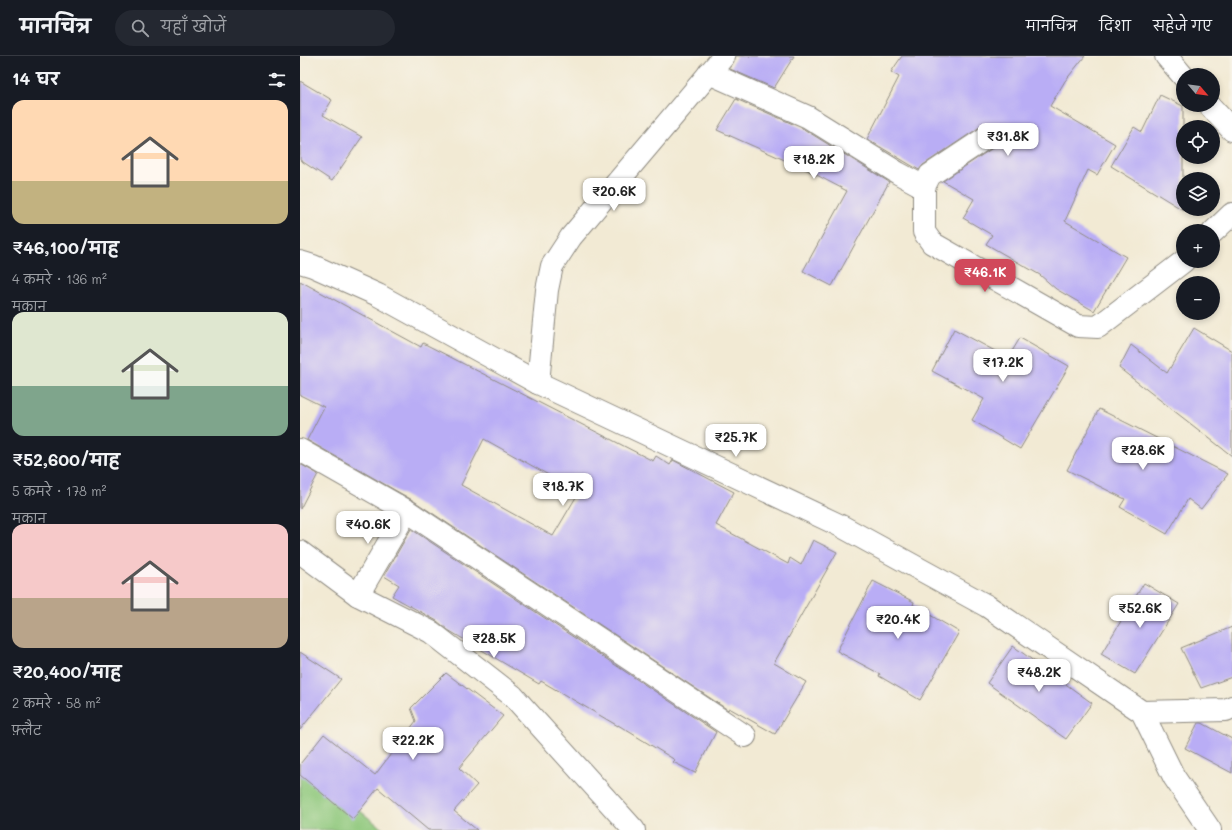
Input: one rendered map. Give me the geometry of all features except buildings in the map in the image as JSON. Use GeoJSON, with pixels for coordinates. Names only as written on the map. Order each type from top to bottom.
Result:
{"type":"FeatureCollection","features":[{"type":"Feature","properties":{"kind":"street"},"geometry":{"type":"LineString","coordinates":[[538,383],[547,290],[552,266],[572,237],[724,56]]}},
{"type":"Feature","properties":{"kind":"street"},"geometry":{"type":"LineString","coordinates":[[1166,56],[1176,68]]}},
{"type":"Feature","properties":{"kind":"street"},"geometry":{"type":"LineString","coordinates":[[709,73],[808,117],[898,174],[924,187]]}},
{"type":"Feature","properties":{"kind":"street"},"geometry":{"type":"LineString","coordinates":[[1215,112],[1232,130]]}},
{"type":"Feature","properties":{"kind":"street"},"geometry":{"type":"LineString","coordinates":[[987,137],[930,175],[924,187],[924,232],[932,243],[1078,326],[1098,327],[1176,267]]}},
{"type":"Feature","properties":{"kind":"street"},"geometry":{"type":"LineString","coordinates":[[1220,225],[1232,214]]}},
{"type":"Feature","properties":{"kind":"street"},"geometry":{"type":"LineString","coordinates":[[300,262],[313,266],[378,295],[538,383],[848,530],[987,606],[1142,712],[1174,777],[1210,830]]}},
{"type":"Feature","properties":{"kind":"street"},"geometry":{"type":"LineString","coordinates":[[300,450],[407,511],[745,736]]}},
{"type":"Feature","properties":{"kind":"street"},"geometry":{"type":"LineString","coordinates":[[358,596],[407,511]]}},
{"type":"Feature","properties":{"kind":"street"},"geometry":{"type":"LineString","coordinates":[[300,552],[358,596],[431,632],[513,696],[634,830]]}},
{"type":"Feature","properties":{"kind":"street"},"geometry":{"type":"LineString","coordinates":[[1142,712],[1226,710],[1232,707]]}},
{"type":"Feature","properties":{"kind":"green space"},"geometry":{"type":"Polygon","coordinates":[[[300,763],[384,830],[300,830],[300,763]]]}}]}
